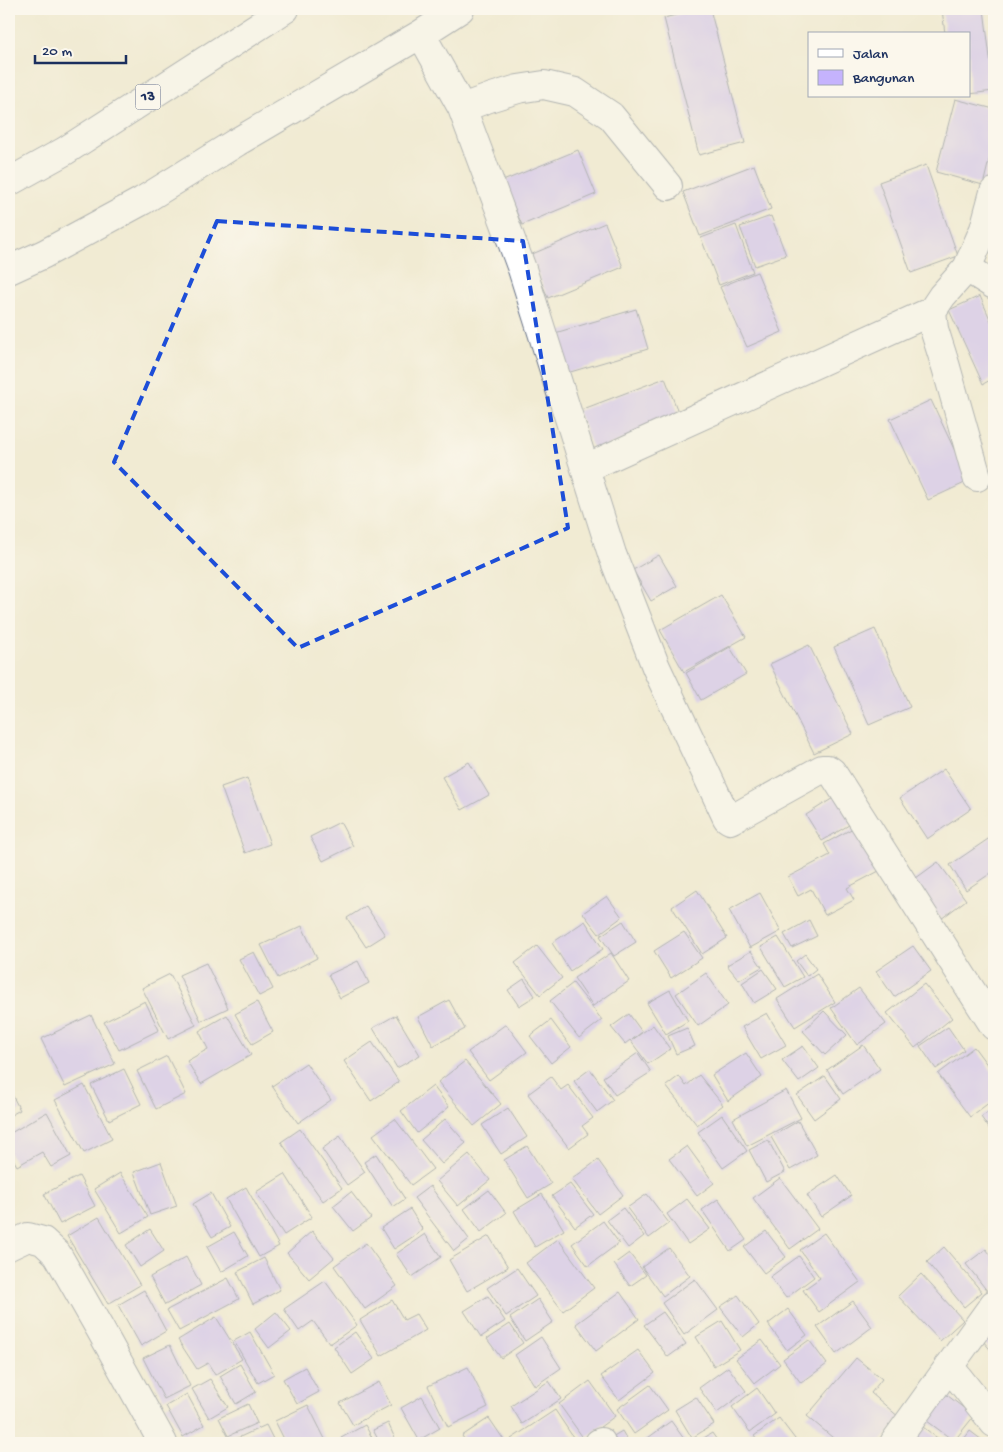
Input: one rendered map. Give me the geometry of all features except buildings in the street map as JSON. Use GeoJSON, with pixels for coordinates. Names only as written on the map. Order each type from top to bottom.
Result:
{"type":"FeatureCollection","features":[{"type":"Feature","properties":{"kind":"main road","name":"13"},"geometry":{"type":"LineString","coordinates":[[9,182],[65,151],[285,9]]}},
{"type":"Feature","properties":{"kind":"main road"},"geometry":{"type":"LineString","coordinates":[[9,270],[44,254],[142,200],[460,9]]}},
{"type":"Feature","properties":{"kind":"main road"},"geometry":{"type":"LineString","coordinates":[[421,34],[462,108],[522,269],[612,554],[656,667],[727,818],[732,819],[822,769],[828,769],[832,772],[994,1026]]}},
{"type":"Feature","properties":{"kind":"main road"},"geometry":{"type":"LineString","coordinates":[[462,108],[518,89],[544,85],[575,92],[611,116],[668,186]]}},
{"type":"Feature","properties":{"kind":"main road"},"geometry":{"type":"LineString","coordinates":[[586,468],[932,311],[942,296],[967,268],[984,229],[994,192]]}},
{"type":"Feature","properties":{"kind":"main road"},"geometry":{"type":"LineString","coordinates":[[967,268],[994,285]]}},
{"type":"Feature","properties":{"kind":"main road"},"geometry":{"type":"LineString","coordinates":[[932,311],[934,329],[977,477]]}},
{"type":"Feature","properties":{"kind":"main road"},"geometry":{"type":"LineString","coordinates":[[9,1246],[28,1237],[43,1241],[56,1254],[163,1443]]}},
{"type":"Feature","properties":{"kind":"main road"},"geometry":{"type":"LineString","coordinates":[[894,1443],[994,1304]]}},
{"type":"Feature","properties":{"kind":"main road"},"geometry":{"type":"LineString","coordinates":[[949,1366],[994,1423]]}},
{"type":"Feature","properties":{"kind":"highlighted area"},"geometry":{"type":"Polygon","coordinates":[[[217,221],[523,241],[568,528],[298,648],[114,462],[217,221]]]}}]}
